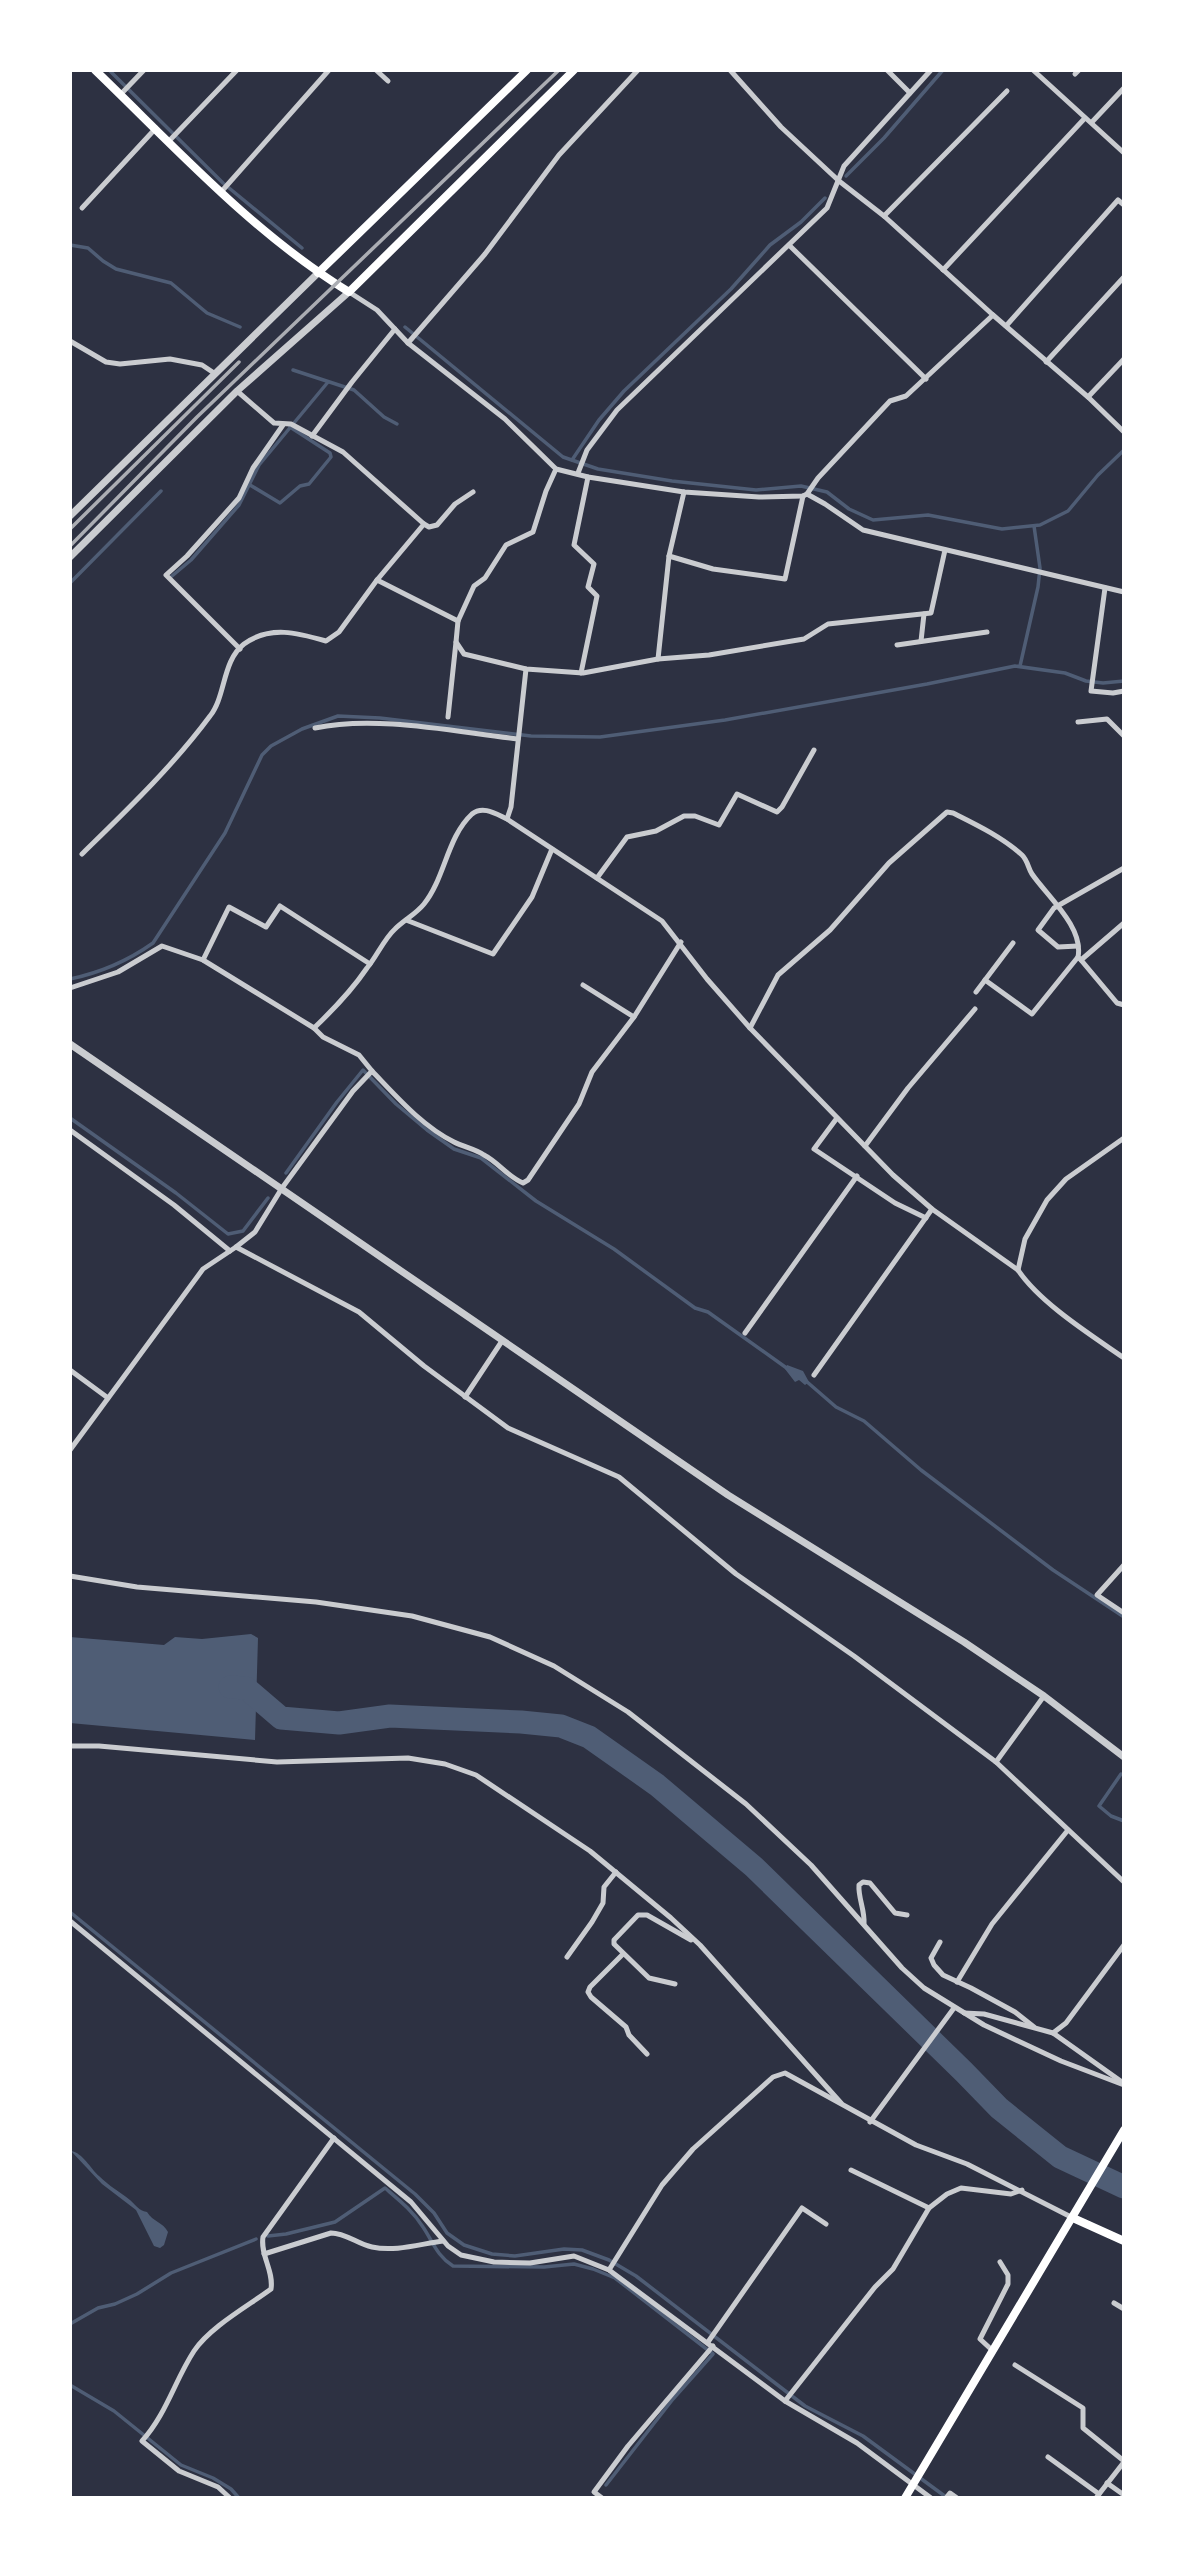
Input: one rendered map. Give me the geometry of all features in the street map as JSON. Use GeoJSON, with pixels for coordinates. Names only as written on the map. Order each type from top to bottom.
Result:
{"type":"FeatureCollection","features":[{"type":"Feature","properties":{"kind":"main road"},"geometry":{"type":"LineString","coordinates":[[95,70],[123,92],[156,128],[223,190],[257,226],[318,273],[349,292],[574,70]]}},
{"type":"Feature","properties":{"kind":"main road"},"geometry":{"type":"LineString","coordinates":[[318,273],[527,70]]}},
{"type":"Feature","properties":{"kind":"main road"},"geometry":{"type":"LineString","coordinates":[[905,2498],[1124,2130]]}},
{"type":"Feature","properties":{"kind":"main road"},"geometry":{"type":"LineString","coordinates":[[1073,2218],[1124,2241]]}},
{"type":"Feature","properties":{"kind":"street"},"geometry":{"type":"LineString","coordinates":[[123,92],[144,70]]}},
{"type":"Feature","properties":{"kind":"street"},"geometry":{"type":"LineString","coordinates":[[170,139],[237,70]]}},
{"type":"Feature","properties":{"kind":"street"},"geometry":{"type":"LineString","coordinates":[[223,190],[329,70]]}},
{"type":"Feature","properties":{"kind":"street"},"geometry":{"type":"LineString","coordinates":[[376,70],[388,81]]}},
{"type":"Feature","properties":{"kind":"street"},"geometry":{"type":"LineString","coordinates":[[410,342],[485,254],[559,155],[638,70]]}},
{"type":"Feature","properties":{"kind":"street"},"geometry":{"type":"LineString","coordinates":[[730,70],[781,127],[839,181],[884,216],[1124,432]]}},
{"type":"Feature","properties":{"kind":"street"},"geometry":{"type":"LineString","coordinates":[[887,70],[910,93]]}},
{"type":"Feature","properties":{"kind":"street"},"geometry":{"type":"LineString","coordinates":[[578,473],[587,450],[617,410],[827,208],[844,166],[931,70]]}},
{"type":"Feature","properties":{"kind":"street"},"geometry":{"type":"LineString","coordinates":[[1033,71],[1124,153]]}},
{"type":"Feature","properties":{"kind":"street"},"geometry":{"type":"LineString","coordinates":[[1092,122],[1124,88]]}},
{"type":"Feature","properties":{"kind":"street"},"geometry":{"type":"LineString","coordinates":[[884,216],[1007,91]]}},
{"type":"Feature","properties":{"kind":"street"},"geometry":{"type":"LineString","coordinates":[[943,270],[1085,118]]}},
{"type":"Feature","properties":{"kind":"street"},"geometry":{"type":"LineString","coordinates":[[82,208],[156,128]]}},
{"type":"Feature","properties":{"kind":"street"},"geometry":{"type":"LineString","coordinates":[[1006,326],[1124,193]]}},
{"type":"Feature","properties":{"kind":"street"},"geometry":{"type":"LineString","coordinates":[[1118,200],[1124,205]]}},
{"type":"Feature","properties":{"kind":"street"},"geometry":{"type":"LineString","coordinates":[[789,245],[926,379]]}},
{"type":"Feature","properties":{"kind":"street"},"geometry":{"type":"LineString","coordinates":[[70,516],[318,273]]}},
{"type":"Feature","properties":{"kind":"street"},"geometry":{"type":"LineString","coordinates":[[1046,362],[1124,277]]}},
{"type":"Feature","properties":{"kind":"street"},"geometry":{"type":"LineString","coordinates":[[70,557],[237,391],[349,292],[377,310],[410,342],[505,418],[556,469],[588,477],[684,492],[759,497],[805,495],[825,503],[863,530],[1124,592]]}},
{"type":"Feature","properties":{"kind":"street"},"geometry":{"type":"LineString","coordinates":[[669,556],[713,569],[785,579],[805,495],[818,478],[890,401],[906,396],[993,315]]}},
{"type":"Feature","properties":{"kind":"street"},"geometry":{"type":"LineString","coordinates":[[312,436],[348,387],[396,330]]}},
{"type":"Feature","properties":{"kind":"street"},"geometry":{"type":"LineString","coordinates":[[70,341],[106,362],[120,364],[170,359],[202,365],[214,373]]}},
{"type":"Feature","properties":{"kind":"street"},"geometry":{"type":"LineString","coordinates":[[1088,397],[1124,359]]}},
{"type":"Feature","properties":{"kind":"street"},"geometry":{"type":"LineString","coordinates":[[237,391],[274,423],[293,425],[343,452],[429,527],[437,525],[456,504],[473,492]]}},
{"type":"Feature","properties":{"kind":"street"},"geometry":{"type":"LineString","coordinates":[[240,649],[166,575],[187,556],[239,498],[253,468],[283,425]]}},
{"type":"Feature","properties":{"kind":"street"},"geometry":{"type":"LineString","coordinates":[[447,717],[457,621],[474,586],[485,578],[506,545],[533,532],[556,469]]}},
{"type":"Feature","properties":{"kind":"street"},"geometry":{"type":"LineString","coordinates":[[581,673],[597,596],[588,587],[594,564],[574,545],[588,477]]}},
{"type":"Feature","properties":{"kind":"street"},"geometry":{"type":"LineString","coordinates":[[658,659],[669,556],[684,492]]}},
{"type":"Feature","properties":{"kind":"street"},"geometry":{"type":"LineString","coordinates":[[82,854],[141,798],[213,714],[228,670],[240,649],[252,640],[277,632],[293,631],[326,641],[339,632],[377,580],[424,524]]}},
{"type":"Feature","properties":{"kind":"street"},"geometry":{"type":"LineString","coordinates":[[456,642],[464,654],[526,669],[581,673],[658,659],[722,653],[804,639],[828,624],[931,613],[945,550]]}},
{"type":"Feature","properties":{"kind":"street"},"geometry":{"type":"LineString","coordinates":[[377,580],[457,621]]}},
{"type":"Feature","properties":{"kind":"street"},"geometry":{"type":"LineString","coordinates":[[1105,588],[1091,691],[1124,691]]}},
{"type":"Feature","properties":{"kind":"street"},"geometry":{"type":"LineString","coordinates":[[921,641],[924,614]]}},
{"type":"Feature","properties":{"kind":"street"},"geometry":{"type":"LineString","coordinates":[[897,645],[987,632]]}},
{"type":"Feature","properties":{"kind":"street"},"geometry":{"type":"LineString","coordinates":[[507,819],[511,807],[526,669]]}},
{"type":"Feature","properties":{"kind":"street"},"geometry":{"type":"LineString","coordinates":[[1078,722],[1107,719],[1124,736]]}},
{"type":"Feature","properties":{"kind":"street"},"geometry":{"type":"LineString","coordinates":[[315,728],[338,723],[378,724],[519,736]]}},
{"type":"Feature","properties":{"kind":"street"},"geometry":{"type":"LineString","coordinates":[[597,878],[627,837],[656,831],[684,816],[695,816],[719,825],[737,794],[777,812],[814,750]]}},
{"type":"Feature","properties":{"kind":"street"},"geometry":{"type":"LineString","coordinates":[[313,1028],[331,1012],[394,930],[424,904],[454,842],[471,815],[478,810],[489,811],[507,819],[662,921],[750,1028],[865,1146],[932,1209],[1018,1270],[1026,1282],[1044,1298],[1124,1358]]}},
{"type":"Feature","properties":{"kind":"street"},"geometry":{"type":"LineString","coordinates":[[750,1028],[778,975],[830,930],[889,863],[947,812],[998,836],[1027,860],[1032,874],[1058,905],[1076,936],[1079,958],[1116,1003],[1124,1005]]}},
{"type":"Feature","properties":{"kind":"street"},"geometry":{"type":"LineString","coordinates":[[405,920],[493,954],[532,897],[552,849]]}},
{"type":"Feature","properties":{"kind":"street"},"geometry":{"type":"LineString","coordinates":[[1078,946],[1058,947],[1038,930],[1058,905],[1124,868]]}},
{"type":"Feature","properties":{"kind":"street"},"geometry":{"type":"LineString","coordinates":[[203,960],[229,907],[266,927],[279,906],[370,964]]}},
{"type":"Feature","properties":{"kind":"street"},"geometry":{"type":"LineString","coordinates":[[985,980],[1032,1014],[1079,958],[1124,923]]}},
{"type":"Feature","properties":{"kind":"street"},"geometry":{"type":"LineString","coordinates":[[70,988],[118,972],[162,946],[203,960],[313,1028],[323,1037],[359,1055],[369,1074],[439,1133],[453,1142],[486,1155],[523,1183],[528,1180],[579,1104],[592,1072],[634,1017],[681,943]]}},
{"type":"Feature","properties":{"kind":"street"},"geometry":{"type":"LineString","coordinates":[[976,992],[1013,943]]}},
{"type":"Feature","properties":{"kind":"street"},"geometry":{"type":"LineString","coordinates":[[583,985],[634,1017]]}},
{"type":"Feature","properties":{"kind":"street"},"geometry":{"type":"LineString","coordinates":[[865,1146],[908,1087],[975,1009]]}},
{"type":"Feature","properties":{"kind":"street"},"geometry":{"type":"LineString","coordinates":[[70,1044],[729,1496],[964,1642],[1044,1696],[1124,1757]]}},
{"type":"Feature","properties":{"kind":"street"},"geometry":{"type":"LineString","coordinates":[[70,1450],[202,1269],[255,1232],[282,1188],[353,1091],[369,1074]]}},
{"type":"Feature","properties":{"kind":"street"},"geometry":{"type":"LineString","coordinates":[[836,1118],[814,1149],[895,1203],[926,1218]]}},
{"type":"Feature","properties":{"kind":"street"},"geometry":{"type":"LineString","coordinates":[[70,1130],[233,1249],[359,1312],[508,1428],[619,1477],[736,1574],[854,1656],[996,1762],[1124,1882]]}},
{"type":"Feature","properties":{"kind":"street"},"geometry":{"type":"LineString","coordinates":[[1018,1270],[1025,1239],[1047,1200],[1066,1179],[1124,1138]]}},
{"type":"Feature","properties":{"kind":"street"},"geometry":{"type":"LineString","coordinates":[[745,1333],[858,1176]]}},
{"type":"Feature","properties":{"kind":"street"},"geometry":{"type":"LineString","coordinates":[[814,1375],[932,1209]]}},
{"type":"Feature","properties":{"kind":"street"},"geometry":{"type":"LineString","coordinates":[[466,1397],[502,1341]]}},
{"type":"Feature","properties":{"kind":"street"},"geometry":{"type":"LineString","coordinates":[[70,1370],[108,1398]]}},
{"type":"Feature","properties":{"kind":"street"},"geometry":{"type":"LineString","coordinates":[[1124,1565],[1097,1595],[1124,1614]]}},
{"type":"Feature","properties":{"kind":"street"},"geometry":{"type":"LineString","coordinates":[[70,1576],[137,1587],[372,1609],[454,1626],[527,1653],[595,1690],[706,1771],[786,1839],[902,1968],[953,2010],[984,2014],[1054,2034],[1124,2084]]}},
{"type":"Feature","properties":{"kind":"street"},"geometry":{"type":"LineString","coordinates":[[996,1762],[1044,1696]]}},
{"type":"Feature","properties":{"kind":"street"},"geometry":{"type":"LineString","coordinates":[[70,1746],[99,1746],[277,1762],[408,1758],[444,1763],[476,1775],[512,1797],[616,1872],[699,1945],[841,2103]]}},
{"type":"Feature","properties":{"kind":"street"},"geometry":{"type":"LineString","coordinates":[[957,1982],[992,1924],[1068,1830]]}},
{"type":"Feature","properties":{"kind":"street"},"geometry":{"type":"LineString","coordinates":[[567,1958],[603,1903],[604,1887],[616,1872]]}},
{"type":"Feature","properties":{"kind":"street"},"geometry":{"type":"LineString","coordinates":[[864,1924],[865,1911],[858,1890],[863,1882],[870,1884],[895,1913],[907,1914]]}},
{"type":"Feature","properties":{"kind":"street"},"geometry":{"type":"LineString","coordinates":[[676,1984],[649,1978],[623,1954],[614,1944],[614,1940],[638,1915],[647,1915],[699,1945]]}},
{"type":"Feature","properties":{"kind":"street"},"geometry":{"type":"LineString","coordinates":[[70,1921],[416,2207],[453,2250],[469,2258],[530,2263],[573,2256],[612,2265],[710,2343],[857,2443],[931,2498]]}},
{"type":"Feature","properties":{"kind":"street"},"geometry":{"type":"LineString","coordinates":[[940,1942],[931,1958],[943,1975],[1015,2012],[1036,2029]]}},
{"type":"Feature","properties":{"kind":"street"},"geometry":{"type":"LineString","coordinates":[[1054,2034],[1066,2023],[1124,1945]]}},
{"type":"Feature","properties":{"kind":"street"},"geometry":{"type":"LineString","coordinates":[[623,1954],[590,1986],[588,1992],[626,2027],[629,2035],[647,2054]]}},
{"type":"Feature","properties":{"kind":"street"},"geometry":{"type":"LineString","coordinates":[[872,2119],[953,2010]]}},
{"type":"Feature","properties":{"kind":"street"},"geometry":{"type":"LineString","coordinates":[[961,2012],[1061,2061],[1124,2084]]}},
{"type":"Feature","properties":{"kind":"street"},"geometry":{"type":"LineString","coordinates":[[612,2265],[662,2185],[693,2149],[773,2077],[785,2073],[916,2145],[967,2164],[1073,2218]]}},
{"type":"Feature","properties":{"kind":"street"},"geometry":{"type":"LineString","coordinates":[[230,2498],[218,2487],[179,2471],[142,2441],[159,2419],[195,2349],[208,2336],[271,2289],[273,2280],[261,2246],[263,2237],[334,2138]]}},
{"type":"Feature","properties":{"kind":"street"},"geometry":{"type":"LineString","coordinates":[[851,2170],[929,2208]]}},
{"type":"Feature","properties":{"kind":"street"},"geometry":{"type":"LineString","coordinates":[[789,2397],[875,2287],[893,2269],[929,2208],[947,2194],[961,2188],[1011,2194],[1022,2190]]}},
{"type":"Feature","properties":{"kind":"street"},"geometry":{"type":"LineString","coordinates":[[602,2498],[594,2492],[710,2343],[802,2208],[826,2224]]}},
{"type":"Feature","properties":{"kind":"street"},"geometry":{"type":"LineString","coordinates":[[264,2254],[331,2232],[341,2233],[367,2246],[383,2249],[443,2241]]}},
{"type":"Feature","properties":{"kind":"street"},"geometry":{"type":"LineString","coordinates":[[993,2351],[980,2339],[1008,2284],[1007,2275],[1000,2262]]}},
{"type":"Feature","properties":{"kind":"street"},"geometry":{"type":"LineString","coordinates":[[1114,2303],[1124,2309]]}},
{"type":"Feature","properties":{"kind":"street"},"geometry":{"type":"LineString","coordinates":[[1015,2365],[1083,2408],[1083,2428],[1124,2461],[1097,2496],[1048,2457]]}},
{"type":"Feature","properties":{"kind":"street"},"geometry":{"type":"LineString","coordinates":[[1107,2483],[1124,2496]]}},
{"type":"Feature","properties":{"kind":"street"},"geometry":{"type":"LineString","coordinates":[[947,2497],[950,2493],[957,2498]]}},
{"type":"Feature","properties":{"kind":"water"},"geometry":{"type":"Polygon","coordinates":[[[787,1365],[803,1371],[809,1382],[805,1385],[799,1380],[795,1382],[785,1369],[787,1365]]]}},
{"type":"Feature","properties":{"kind":"water"},"geometry":{"type":"Polygon","coordinates":[[[251,1634],[258,1638],[255,1740],[70,1723],[70,1637],[164,1645],[175,1637],[202,1639],[251,1634]]]}},
{"type":"Feature","properties":{"kind":"water"},"geometry":{"type":"Polygon","coordinates":[[[71,2151],[79,2155],[103,2180],[163,2226],[168,2232],[164,2245],[160,2248],[154,2246],[136,2210],[102,2184],[71,2151]]]}},
{"type":"Feature","properties":{"kind":"waterway"},"geometry":{"type":"LineString","coordinates":[[109,70],[223,183],[302,248]]}},
{"type":"Feature","properties":{"kind":"waterway"},"geometry":{"type":"LineString","coordinates":[[846,176],[884,138],[943,70]]}},
{"type":"Feature","properties":{"kind":"waterway"},"geometry":{"type":"LineString","coordinates":[[572,460],[599,420],[624,391],[731,289],[770,245],[801,222],[825,198]]}},
{"type":"Feature","properties":{"kind":"waterway"},"geometry":{"type":"LineString","coordinates":[[70,245],[88,248],[116,269],[171,283],[207,313],[240,327]]}},
{"type":"Feature","properties":{"kind":"waterway"},"geometry":{"type":"LineString","coordinates":[[405,327],[563,457],[598,469],[672,481],[756,490],[801,486],[827,492],[849,509],[873,520],[928,515],[1002,529],[1040,525],[1068,511],[1098,475],[1124,450]]}},
{"type":"Feature","properties":{"kind":"waterway"},"geometry":{"type":"LineString","coordinates":[[293,370],[354,390],[384,417],[397,424]]}},
{"type":"Feature","properties":{"kind":"waterway"},"geometry":{"type":"LineString","coordinates":[[172,576],[191,560],[239,505],[259,465],[328,382]]}},
{"type":"Feature","properties":{"kind":"waterway"},"geometry":{"type":"LineString","coordinates":[[250,485],[280,503],[300,486],[309,484],[331,457],[330,453],[290,427]]}},
{"type":"Feature","properties":{"kind":"waterway"},"geometry":{"type":"LineString","coordinates":[[70,583],[161,491]]}},
{"type":"Feature","properties":{"kind":"waterway"},"geometry":{"type":"LineString","coordinates":[[1020,666],[1040,568],[1034,526]]}},
{"type":"Feature","properties":{"kind":"waterway"},"geometry":{"type":"LineString","coordinates":[[70,979],[113,965],[153,943],[225,833],[262,755],[271,746],[302,729],[338,716],[380,718],[531,736],[600,737],[725,720],[1015,666],[1065,673],[1086,681],[1124,681]]}},
{"type":"Feature","properties":{"kind":"waterway"},"geometry":{"type":"LineString","coordinates":[[286,1173],[363,1070],[396,1104],[454,1149],[481,1158],[536,1201],[614,1249],[695,1308],[708,1312],[788,1369]]}},
{"type":"Feature","properties":{"kind":"waterway"},"geometry":{"type":"LineString","coordinates":[[70,1118],[176,1193],[228,1234],[243,1231],[268,1198]]}},
{"type":"Feature","properties":{"kind":"waterway"},"geometry":{"type":"LineString","coordinates":[[806,1381],[836,1407],[864,1421],[921,1470],[1053,1570],[1124,1617]]}},
{"type":"Feature","properties":{"kind":"waterway"},"geometry":{"type":"LineString","coordinates":[[230,1687],[246,1688],[281,1718],[339,1723],[390,1716],[521,1722],[561,1726],[589,1737],[657,1785],[754,1867],[999,2108],[1060,2157],[1124,2187]]}},
{"type":"Feature","properties":{"kind":"waterway"},"geometry":{"type":"LineString","coordinates":[[1121,1774],[1099,1806],[1111,1816],[1124,1821]]}},
{"type":"Feature","properties":{"kind":"waterway"},"geometry":{"type":"LineString","coordinates":[[70,1912],[415,2194],[434,2213],[447,2233],[464,2245],[492,2254],[515,2256],[564,2249],[582,2250],[609,2260],[636,2276],[805,2406],[863,2436],[946,2497]]}},
{"type":"Feature","properties":{"kind":"waterway"},"geometry":{"type":"LineString","coordinates":[[268,2236],[335,2222],[385,2188],[415,2216],[439,2253],[453,2266],[544,2267],[574,2264],[615,2278],[713,2354],[673,2399],[606,2485]]}},
{"type":"Feature","properties":{"kind":"waterway"},"geometry":{"type":"LineString","coordinates":[[70,2324],[98,2308],[137,2294],[171,2273],[256,2239]]}},
{"type":"Feature","properties":{"kind":"waterway"},"geometry":{"type":"LineString","coordinates":[[70,2385],[114,2411],[181,2465],[213,2478],[231,2489],[239,2498]]}},
{"type":"Feature","properties":{"kind":"railway"},"geometry":{"type":"LineString","coordinates":[[70,546],[197,417],[559,70]]}},
{"type":"Feature","properties":{"kind":"railway"},"geometry":{"type":"LineString","coordinates":[[70,529],[239,362]]}}]}
